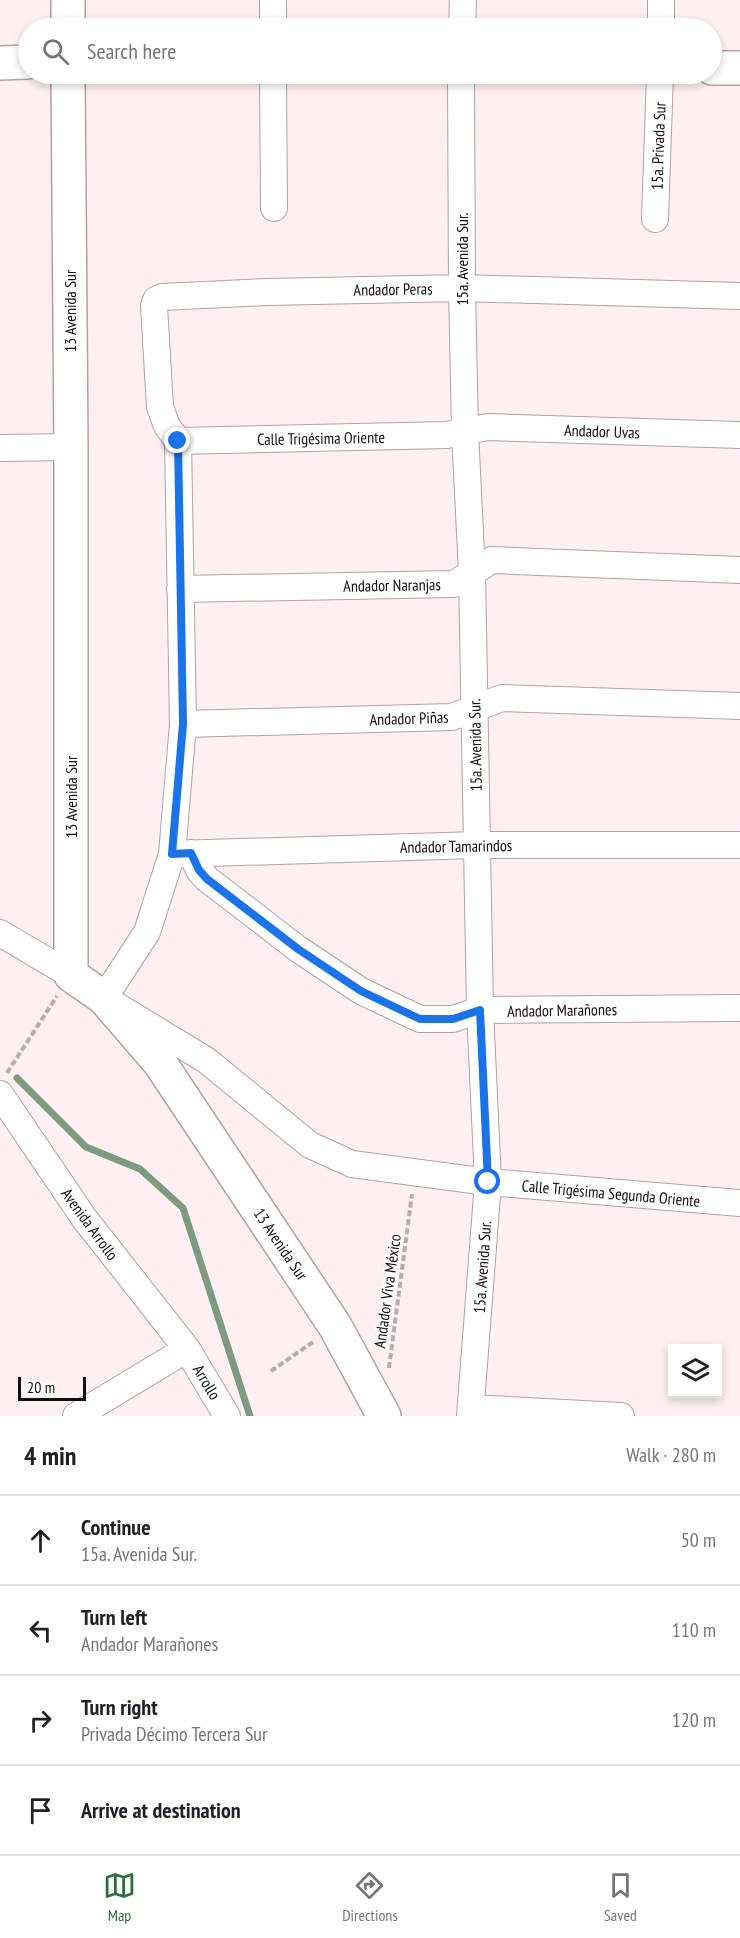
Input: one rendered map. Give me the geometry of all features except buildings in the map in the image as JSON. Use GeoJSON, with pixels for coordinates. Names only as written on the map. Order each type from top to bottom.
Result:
{"type":"FeatureCollection","features":[{"type":"Feature","properties":{"kind":"street"},"geometry":{"type":"LineString","coordinates":[[68,0],[68,18]]}},
{"type":"Feature","properties":{"kind":"street"},"geometry":{"type":"LineString","coordinates":[[273,0],[273,18]]}},
{"type":"Feature","properties":{"kind":"street"},"geometry":{"type":"LineString","coordinates":[[462,18],[463,0]]}},
{"type":"Feature","properties":{"kind":"street"},"geometry":{"type":"LineString","coordinates":[[661,0],[661,18]]}},
{"type":"Feature","properties":{"kind":"street"},"geometry":{"type":"LineString","coordinates":[[0,63],[18,62]]}},
{"type":"Feature","properties":{"kind":"street"},"geometry":{"type":"LineString","coordinates":[[722,68],[740,68]]}},
{"type":"Feature","properties":{"kind":"street","name":"13 Avenida Sur"},"geometry":{"type":"LineString","coordinates":[[68,84],[71,975],[104,998],[160,1063],[335,1326],[384,1415]]}},
{"type":"Feature","properties":{"kind":"street"},"geometry":{"type":"LineString","coordinates":[[273,84],[274,208]]}},
{"type":"Feature","properties":{"kind":"street","name":"15a. Avenida Sur."},"geometry":{"type":"LineString","coordinates":[[461,84],[465,432],[472,573],[480,1010],[488,1182],[471,1412]]}},
{"type":"Feature","properties":{"kind":"street","name":"15a. Privada Sur"},"geometry":{"type":"LineString","coordinates":[[656,219],[660,84]]}},
{"type":"Feature","properties":{"kind":"street","name":"Andador Peras"},"geometry":{"type":"LineString","coordinates":[[178,441],[167,426],[160,408],[154,306],[156,300],[162,297],[267,292],[462,288],[740,296]]}},
{"type":"Feature","properties":{"kind":"street","name":"Andador Uvas"},"geometry":{"type":"LineString","coordinates":[[465,432],[488,427],[740,435]]}},
{"type":"Feature","properties":{"kind":"street","name":"Calle Trigésima Oriente"},"geometry":{"type":"LineString","coordinates":[[178,441],[447,435],[465,432]]}},
{"type":"Feature","properties":{"kind":"street"},"geometry":{"type":"LineString","coordinates":[[104,998],[147,932],[182,853],[183,724],[178,441]]}},
{"type":"Feature","properties":{"kind":"street"},"geometry":{"type":"LineString","coordinates":[[0,448],[71,447]]}},
{"type":"Feature","properties":{"kind":"street","name":"Andador Naranjas"},"geometry":{"type":"LineString","coordinates":[[180,589],[454,584],[492,560],[740,570]]}},
{"type":"Feature","properties":{"kind":"street","name":"Andador Piñas"},"geometry":{"type":"LineString","coordinates":[[183,724],[452,717],[502,698],[740,706]]}},
{"type":"Feature","properties":{"kind":"street","name":"Andador Tamarindos"},"geometry":{"type":"LineString","coordinates":[[182,853],[477,845],[740,845]]}},
{"type":"Feature","properties":{"kind":"street","name":"Andador Marañones"},"geometry":{"type":"LineString","coordinates":[[182,853],[207,879],[298,949],[361,991],[420,1019],[453,1019],[480,1010],[740,1008]]}},
{"type":"Feature","properties":{"kind":"street"},"geometry":{"type":"LineString","coordinates":[[0,933],[71,975]]}},
{"type":"Feature","properties":{"kind":"street","name":"Calle Trigésima Segunda Oriente"},"geometry":{"type":"LineString","coordinates":[[104,998],[206,1060],[310,1145],[352,1164],[488,1182],[740,1203]]}},
{"type":"Feature","properties":{"kind":"street","name":"Avenida Arrollo"},"geometry":{"type":"LineString","coordinates":[[2,1087],[84,1218],[187,1349]]}},
{"type":"Feature","properties":{"kind":"street"},"geometry":{"type":"LineString","coordinates":[[76,1416],[103,1409],[187,1349]]}},
{"type":"Feature","properties":{"kind":"street","name":"Arrollo"},"geometry":{"type":"LineString","coordinates":[[187,1349],[227,1416]]}},
{"type":"Feature","properties":{"kind":"street"},"geometry":{"type":"LineString","coordinates":[[471,1412],[621,1416]]}},
{"type":"Feature","properties":{"kind":"path"},"geometry":{"type":"LineString","coordinates":[[2,1087],[71,975]]}},
{"type":"Feature","properties":{"kind":"path","name":"Andador Viva México"},"geometry":{"type":"LineString","coordinates":[[384,1415],[415,1172]]}},
{"type":"Feature","properties":{"kind":"path"},"geometry":{"type":"LineString","coordinates":[[272,1371],[335,1326]]}},
{"type":"Feature","properties":{"kind":"waterway"},"geometry":{"type":"LineString","coordinates":[[17,1078],[86,1147],[140,1169],[183,1208],[250,1416]]}},
{"type":"Feature","properties":{"kind":"route"},"geometry":{"type":"LineString","coordinates":[[178,441],[183,724],[172,854],[191,853],[199,870],[207,879],[298,949],[361,991],[420,1019],[453,1019],[480,1010],[488,1182]]}}]}
